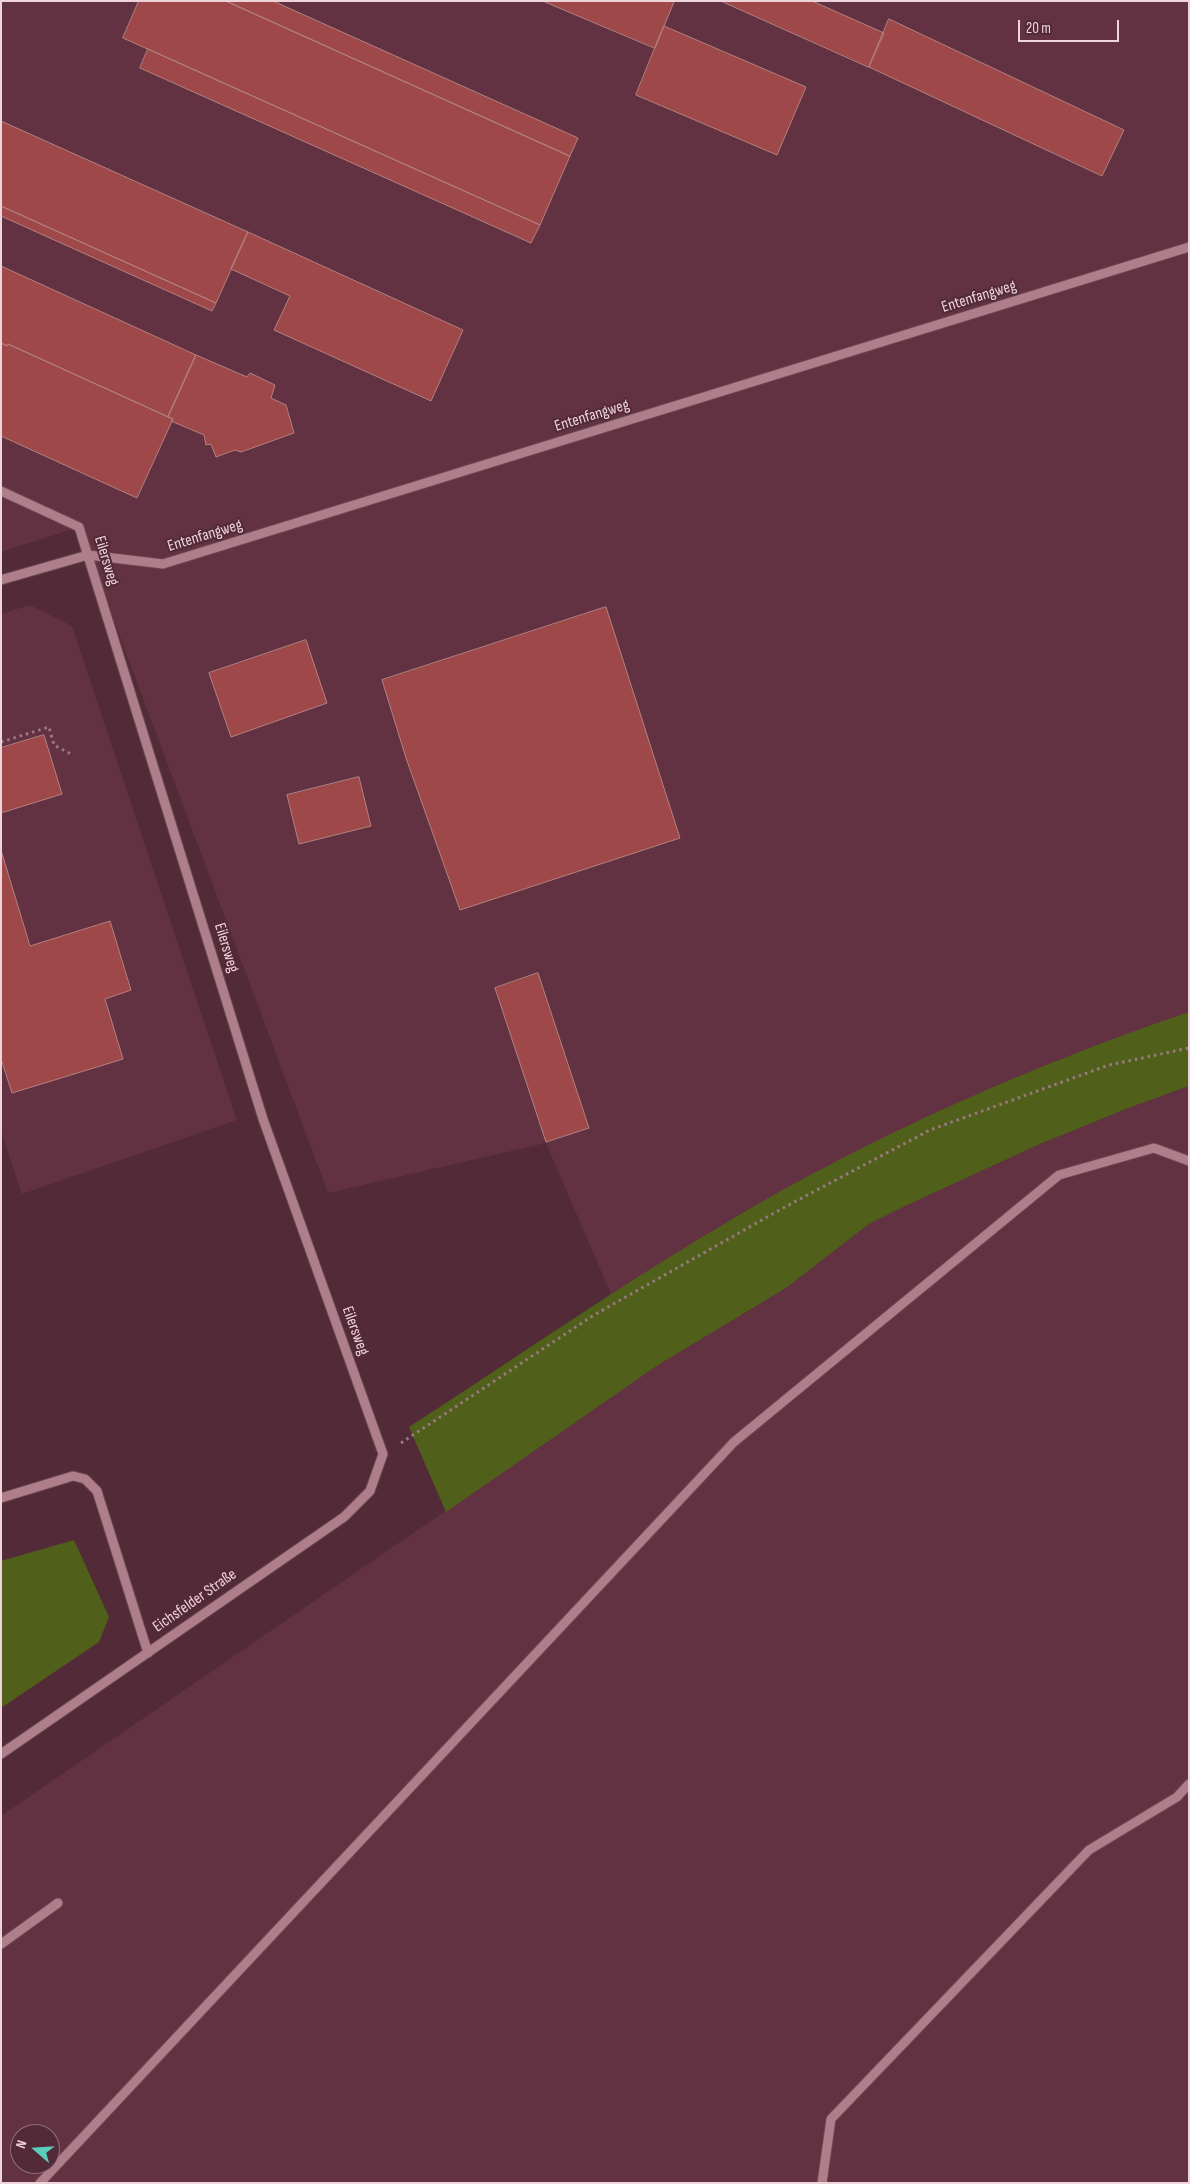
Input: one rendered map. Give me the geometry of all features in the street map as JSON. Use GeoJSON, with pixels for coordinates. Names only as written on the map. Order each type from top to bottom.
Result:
{"type":"FeatureCollection","features":[{"type":"Feature","properties":{"kind":"street","name":"Entenfangweg"},"geometry":{"type":"LineString","coordinates":[[1,580],[88,555],[163,564],[1189,247]]}},
{"type":"Feature","properties":{"kind":"street","name":"Eilersweg"},"geometry":{"type":"LineString","coordinates":[[1,491],[79,527],[263,1119],[383,1454]]}},
{"type":"Feature","properties":{"kind":"street"},"geometry":{"type":"LineString","coordinates":[[40,2183],[734,1442],[1059,1175],[1154,1148],[1189,1161]]}},
{"type":"Feature","properties":{"kind":"street","name":"Eichsfelder Straße"},"geometry":{"type":"LineString","coordinates":[[1,1754],[344,1517],[370,1491],[383,1454]]}},
{"type":"Feature","properties":{"kind":"street"},"geometry":{"type":"LineString","coordinates":[[1,1498],[73,1476],[85,1479],[97,1492],[148,1653]]}},
{"type":"Feature","properties":{"kind":"street"},"geometry":{"type":"LineString","coordinates":[[822,2183],[831,2119],[1089,1850],[1177,1797],[1189,1784]]}},
{"type":"Feature","properties":{"kind":"street"},"geometry":{"type":"LineString","coordinates":[[1,1944],[58,1903]]}},
{"type":"Feature","properties":{"kind":"path"},"geometry":{"type":"LineString","coordinates":[[1,742],[49,727],[54,745],[71,754]]}},
{"type":"Feature","properties":{"kind":"path"},"geometry":{"type":"LineString","coordinates":[[383,1454],[594,1315],[783,1208],[930,1130],[1109,1065],[1189,1048]]}},
{"type":"Feature","properties":{"kind":"shaded area"},"geometry":{"type":"Polygon","coordinates":[[[1,1],[1189,1],[1189,1012],[1056,1061],[923,1119],[825,1168],[741,1214],[611,1294],[546,1143],[328,1193],[79,527],[1,552],[1,1]]]}},
{"type":"Feature","properties":{"kind":"shaded area"},"geometry":{"type":"Polygon","coordinates":[[[30,605],[72,626],[237,1120],[22,1194],[1,1131],[1,614],[30,605]]]}},
{"type":"Feature","properties":{"kind":"shaded area"},"geometry":{"type":"Polygon","coordinates":[[[1189,1086],[1189,2183],[1,2183],[1,1816],[658,1365],[786,1288],[869,1224],[1040,1144],[1189,1086]]]}},
{"type":"Feature","properties":{"kind":"green space"},"geometry":{"type":"Polygon","coordinates":[[[1189,1012],[1189,1086],[1040,1144],[869,1224],[786,1288],[658,1365],[446,1512],[409,1427],[697,1240],[847,1156],[959,1102],[1073,1054],[1189,1012]]]}},
{"type":"Feature","properties":{"kind":"green space"},"geometry":{"type":"Polygon","coordinates":[[[74,1540],[109,1617],[99,1642],[1,1708],[1,1561],[74,1540]]]}},
{"type":"Feature","properties":{"kind":"building"},"geometry":{"type":"Polygon","coordinates":[[[139,1],[226,1],[570,156],[540,225],[123,38],[139,1]]]}},
{"type":"Feature","properties":{"kind":"building"},"geometry":{"type":"Polygon","coordinates":[[[226,1],[273,1],[578,138],[570,156],[226,1]]]}},
{"type":"Feature","properties":{"kind":"building"},"geometry":{"type":"Polygon","coordinates":[[[543,1],[673,1],[674,2],[655,48],[543,1]]]}},
{"type":"Feature","properties":{"kind":"building"},"geometry":{"type":"Polygon","coordinates":[[[721,1],[812,1],[884,33],[869,67],[721,1]]]}},
{"type":"Feature","properties":{"kind":"building"},"geometry":{"type":"Polygon","coordinates":[[[889,19],[1124,130],[1102,176],[869,67],[889,19]]]}},
{"type":"Feature","properties":{"kind":"building"},"geometry":{"type":"Polygon","coordinates":[[[664,26],[806,87],[777,155],[636,95],[664,26]]]}},
{"type":"Feature","properties":{"kind":"building"},"geometry":{"type":"Polygon","coordinates":[[[148,49],[540,225],[531,243],[140,68],[148,49]]]}},
{"type":"Feature","properties":{"kind":"building"},"geometry":{"type":"Polygon","coordinates":[[[1,121],[248,232],[216,303],[1,206],[1,121]]]}},
{"type":"Feature","properties":{"kind":"building"},"geometry":{"type":"Polygon","coordinates":[[[1,206],[216,303],[212,311],[1,216],[1,206]]]}},
{"type":"Feature","properties":{"kind":"building"},"geometry":{"type":"Polygon","coordinates":[[[248,232],[463,330],[431,401],[274,330],[290,296],[231,269],[248,232]]]}},
{"type":"Feature","properties":{"kind":"building"},"geometry":{"type":"Polygon","coordinates":[[[1,266],[196,355],[168,417],[8,344],[7,346],[1,343],[1,266]]]}},
{"type":"Feature","properties":{"kind":"building"},"geometry":{"type":"Polygon","coordinates":[[[1,343],[7,346],[8,344],[173,419],[137,498],[1,436],[1,343]]]}},
{"type":"Feature","properties":{"kind":"building"},"geometry":{"type":"Polygon","coordinates":[[[196,355],[247,377],[250,373],[275,385],[271,398],[286,405],[294,433],[241,452],[235,450],[216,457],[211,444],[206,445],[204,435],[171,421],[173,419],[168,417],[196,355]]]}},
{"type":"Feature","properties":{"kind":"building"},"geometry":{"type":"Polygon","coordinates":[[[606,607],[680,838],[460,910],[406,758],[382,680],[606,607]]]}},
{"type":"Feature","properties":{"kind":"building"},"geometry":{"type":"Polygon","coordinates":[[[306,640],[327,703],[231,737],[209,673],[306,640]]]}},
{"type":"Feature","properties":{"kind":"building"},"geometry":{"type":"Polygon","coordinates":[[[44,735],[62,794],[1,813],[1,748],[44,735]]]}},
{"type":"Feature","properties":{"kind":"building"},"geometry":{"type":"Polygon","coordinates":[[[359,777],[371,826],[299,844],[287,795],[359,777]]]}},
{"type":"Feature","properties":{"kind":"building"},"geometry":{"type":"Polygon","coordinates":[[[1,850],[30,946],[110,921],[131,990],[105,999],[123,1059],[12,1093],[1,1059],[1,850]]]}},
{"type":"Feature","properties":{"kind":"building"},"geometry":{"type":"Polygon","coordinates":[[[538,973],[589,1128],[546,1142],[495,988],[538,973]]]}}]}
